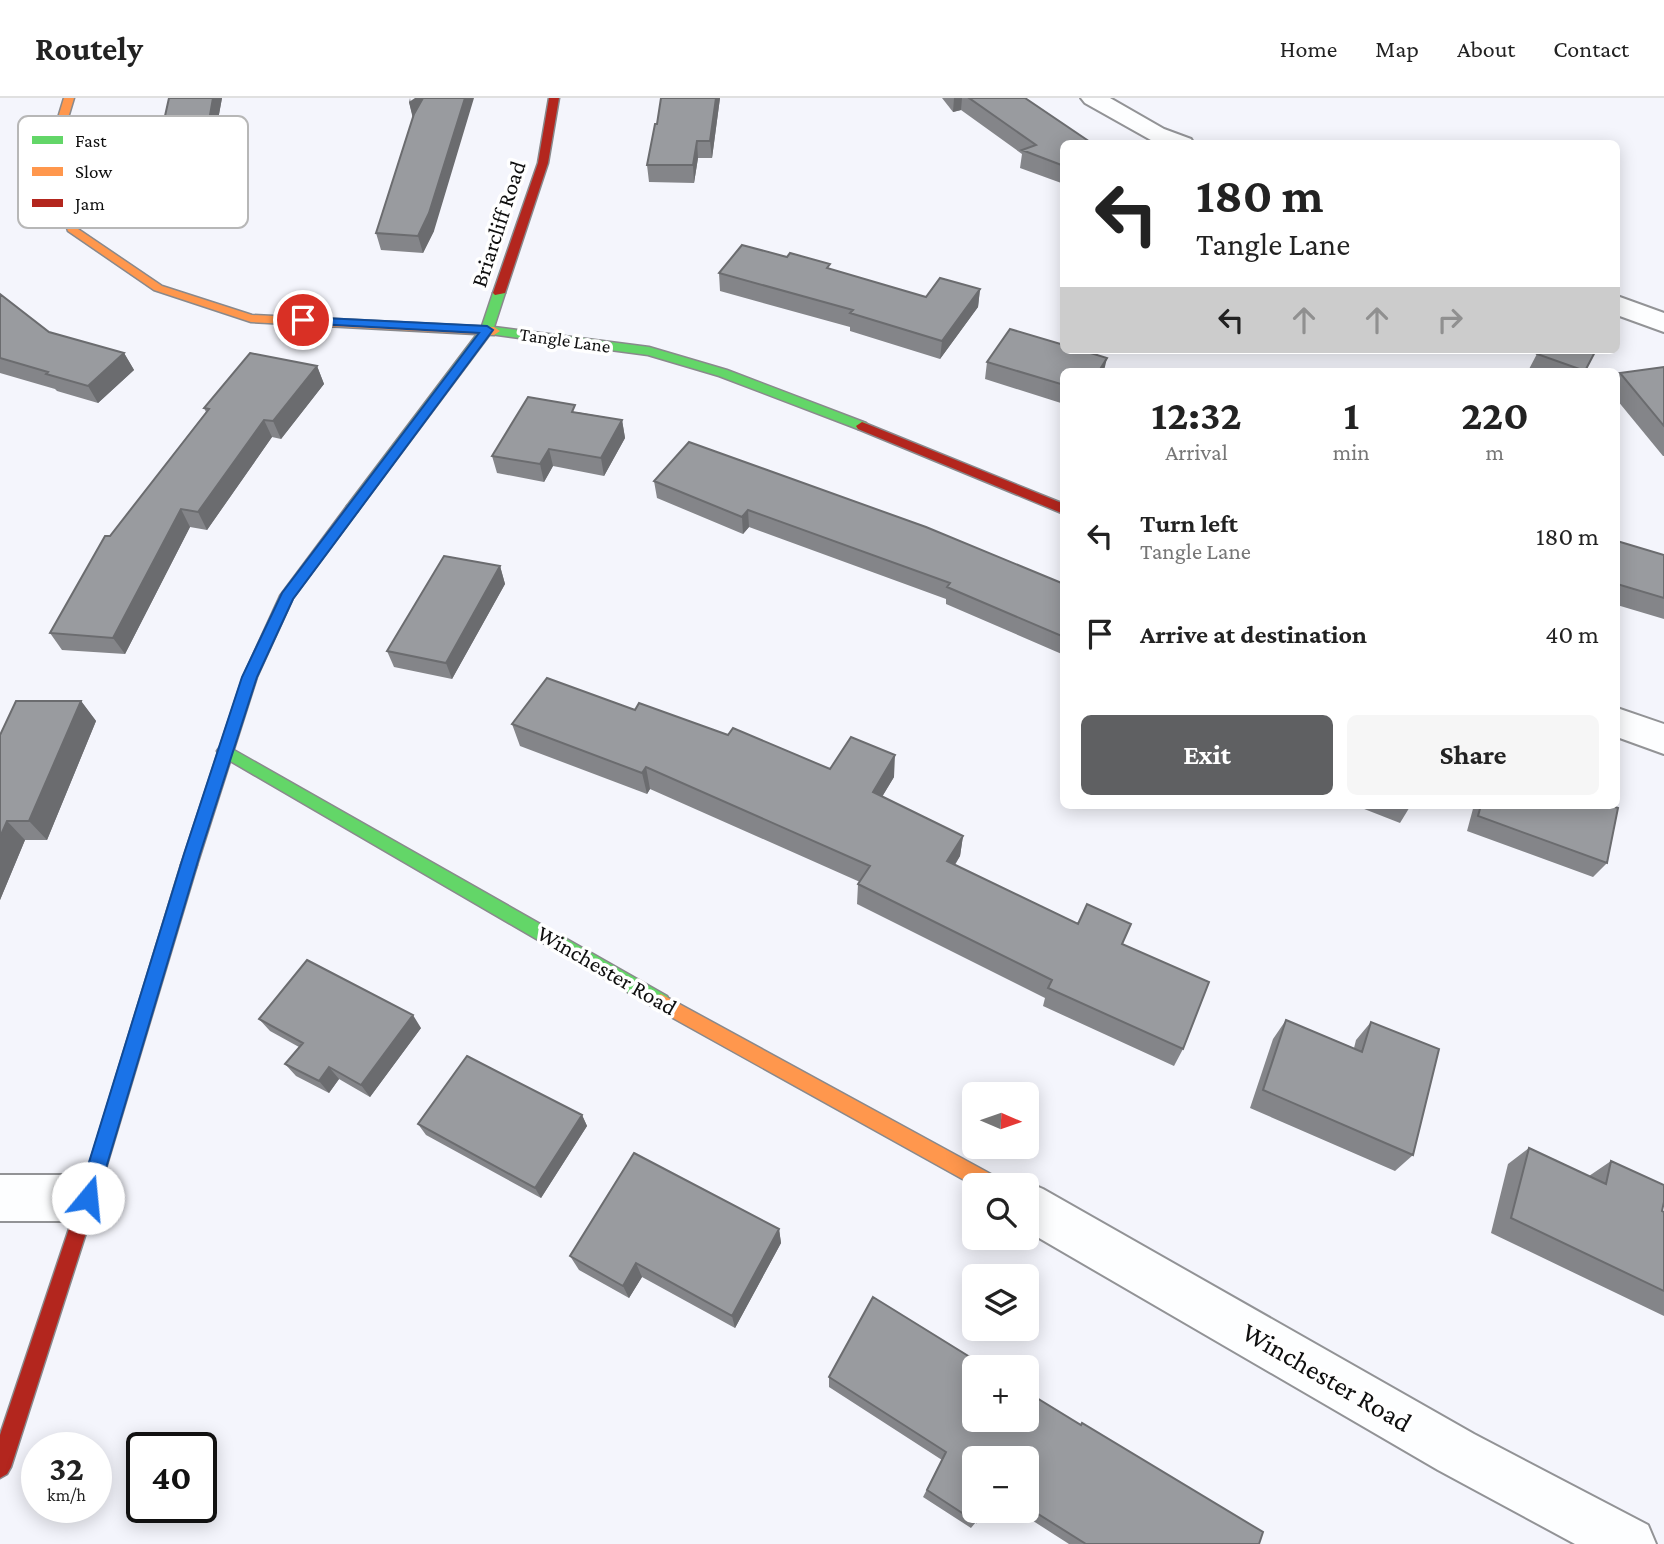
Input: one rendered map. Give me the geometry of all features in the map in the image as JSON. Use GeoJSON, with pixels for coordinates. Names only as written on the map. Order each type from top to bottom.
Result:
{"type":"FeatureCollection","features":[{"type":"Feature","properties":{"kind":"street","name":"Tangle Lane"},"geometry":{"type":"LineString","coordinates":[[63,116],[69,98]]}},
{"type":"Feature","properties":{"kind":"street","name":"Briarcliff Road"},"geometry":{"type":"LineString","coordinates":[[0,1467],[88,1198],[250,677],[287,596],[487,330],[543,163],[554,98]]}},
{"type":"Feature","properties":{"kind":"street"},"geometry":{"type":"LineString","coordinates":[[1093,98],[1172,140]]}},
{"type":"Feature","properties":{"kind":"street","name":"Tangle Lane"},"geometry":{"type":"LineString","coordinates":[[72,228],[158,288],[251,318],[487,330],[649,351],[723,373],[900,441],[1060,507]]}},
{"type":"Feature","properties":{"kind":"street"},"geometry":{"type":"LineString","coordinates":[[1620,306],[1664,323]]}},
{"type":"Feature","properties":{"kind":"street"},"geometry":{"type":"LineString","coordinates":[[1620,723],[1664,739]]}},
{"type":"Feature","properties":{"kind":"street","name":"Winchester Road"},"geometry":{"type":"LineString","coordinates":[[225,751],[740,1047],[969,1173]]}},
{"type":"Feature","properties":{"kind":"street"},"geometry":{"type":"LineString","coordinates":[[0,1198],[88,1198]]}},
{"type":"Feature","properties":{"kind":"street","name":"Winchester Road"},"geometry":{"type":"LineString","coordinates":[[1039,1212],[1456,1451],[1629,1544]]}},
{"type":"Feature","properties":{"kind":"building"},"geometry":{"type":"Polygon","coordinates":[[[169,98],[213,98],[210,116],[165,116],[169,98]]]}},
{"type":"Feature","properties":{"kind":"building"},"geometry":{"type":"Polygon","coordinates":[[[423,98],[465,98],[429,213],[418,236],[376,233],[414,114],[423,98]]]}},
{"type":"Feature","properties":{"kind":"building"},"geometry":{"type":"Polygon","coordinates":[[[661,98],[716,98],[710,141],[697,141],[693,165],[647,165],[661,98]]]}},
{"type":"Feature","properties":{"kind":"building"},"geometry":{"type":"Polygon","coordinates":[[[969,98],[1025,98],[1087,140],[1060,140],[1060,164],[1022,150],[1036,145],[969,98]]]}},
{"type":"Feature","properties":{"kind":"building"},"geometry":{"type":"Polygon","coordinates":[[[742,245],[787,257],[790,253],[830,264],[827,268],[926,297],[940,278],[980,289],[942,341],[850,313],[853,310],[719,273],[742,245]]]}},
{"type":"Feature","properties":{"kind":"building"},"geometry":{"type":"Polygon","coordinates":[[[0,294],[49,332],[124,353],[88,386],[0,358],[0,294]]]}},
{"type":"Feature","properties":{"kind":"building"},"geometry":{"type":"Polygon","coordinates":[[[1010,329],[1060,344],[1060,354],[1094,354],[1107,358],[1101,368],[1060,368],[1060,384],[987,362],[1010,329]]]}},
{"type":"Feature","properties":{"kind":"building"},"geometry":{"type":"Polygon","coordinates":[[[250,353],[317,366],[273,421],[264,420],[198,512],[181,509],[113,638],[50,633],[105,536],[110,536],[209,409],[204,408],[250,353]]]}},
{"type":"Feature","properties":{"kind":"building"},"geometry":{"type":"Polygon","coordinates":[[[1537,354],[1594,354],[1587,368],[1577,368],[1537,354]]]}},
{"type":"Feature","properties":{"kind":"building"},"geometry":{"type":"Polygon","coordinates":[[[1664,367],[1664,426],[1620,373],[1664,367]]]}},
{"type":"Feature","properties":{"kind":"building"},"geometry":{"type":"Polygon","coordinates":[[[528,397],[575,405],[572,412],[622,420],[601,458],[549,449],[540,464],[492,456],[528,397]]]}},
{"type":"Feature","properties":{"kind":"building"},"geometry":{"type":"Polygon","coordinates":[[[689,442],[926,527],[1060,582],[1060,635],[947,587],[950,583],[748,510],[742,517],[654,481],[689,442]]]}},
{"type":"Feature","properties":{"kind":"building"},"geometry":{"type":"Polygon","coordinates":[[[1620,542],[1664,555],[1664,598],[1620,585],[1620,542]]]}},
{"type":"Feature","properties":{"kind":"building"},"geometry":{"type":"Polygon","coordinates":[[[444,556],[500,566],[446,663],[387,651],[444,556]]]}},
{"type":"Feature","properties":{"kind":"building"},"geometry":{"type":"Polygon","coordinates":[[[547,678],[635,710],[639,703],[728,735],[733,728],[830,769],[851,737],[895,755],[873,792],[963,836],[947,861],[1078,924],[1087,904],[1131,924],[1122,944],[1209,982],[1183,1049],[1048,988],[1052,980],[858,884],[870,866],[646,767],[642,773],[512,724],[547,678]]]}},
{"type":"Feature","properties":{"kind":"building"},"geometry":{"type":"Polygon","coordinates":[[[16,701],[81,701],[29,821],[7,821],[0,837],[0,735],[16,701]]]}},
{"type":"Feature","properties":{"kind":"building"},"geometry":{"type":"Polygon","coordinates":[[[1480,809],[1618,809],[1607,863],[1478,816],[1480,809]]]}},
{"type":"Feature","properties":{"kind":"building"},"geometry":{"type":"Polygon","coordinates":[[[307,960],[413,1015],[361,1085],[329,1067],[319,1081],[285,1064],[303,1043],[259,1019],[307,960]]]}},
{"type":"Feature","properties":{"kind":"building"},"geometry":{"type":"Polygon","coordinates":[[[1286,1020],[1362,1052],[1371,1022],[1439,1049],[1413,1155],[1263,1090],[1286,1020]]]}},
{"type":"Feature","properties":{"kind":"building"},"geometry":{"type":"Polygon","coordinates":[[[467,1056],[582,1115],[535,1188],[418,1124],[467,1056]]]}},
{"type":"Feature","properties":{"kind":"building"},"geometry":{"type":"Polygon","coordinates":[[[1529,1148],[1606,1184],[1611,1161],[1664,1185],[1664,1291],[1511,1218],[1529,1148]]]}},
{"type":"Feature","properties":{"kind":"building"},"geometry":{"type":"Polygon","coordinates":[[[634,1153],[779,1229],[732,1316],[636,1263],[623,1286],[570,1256],[634,1153]]]}},
{"type":"Feature","properties":{"kind":"building"},"geometry":{"type":"Polygon","coordinates":[[[873,1297],[967,1355],[962,1355],[962,1432],[1039,1432],[1039,1399],[1263,1532],[1259,1544],[1086,1544],[1039,1515],[1039,1446],[962,1446],[962,1513],[927,1490],[946,1452],[829,1377],[873,1297]]]}},
{"type":"Feature","properties":{"kind":"traffic: fast"},"geometry":{"type":"LineString","coordinates":[[352,509],[487,330],[499,293]]}},
{"type":"Feature","properties":{"kind":"traffic: fast"},"geometry":{"type":"LineString","coordinates":[[494,331],[649,351],[723,373],[862,426]]}},
{"type":"Feature","properties":{"kind":"traffic: fast"},"geometry":{"type":"LineString","coordinates":[[225,751],[661,1002]]}},
{"type":"Feature","properties":{"kind":"traffic: fast"},"geometry":{"type":"LineString","coordinates":[[85,1208],[189,865]]}},
{"type":"Feature","properties":{"kind":"traffic: slow"},"geometry":{"type":"LineString","coordinates":[[64,116],[69,98]]}},
{"type":"Feature","properties":{"kind":"traffic: slow"},"geometry":{"type":"LineString","coordinates":[[72,228],[158,288],[251,318],[494,331]]}},
{"type":"Feature","properties":{"kind":"traffic: slow"},"geometry":{"type":"LineString","coordinates":[[189,865],[250,677],[287,596],[352,509]]}},
{"type":"Feature","properties":{"kind":"traffic: slow"},"geometry":{"type":"LineString","coordinates":[[661,1002],[969,1173]]}},
{"type":"Feature","properties":{"kind":"traffic: jam"},"geometry":{"type":"LineString","coordinates":[[499,293],[543,163],[554,98]]}},
{"type":"Feature","properties":{"kind":"traffic: jam"},"geometry":{"type":"LineString","coordinates":[[862,426],[1060,507]]}},
{"type":"Feature","properties":{"kind":"traffic: jam"},"geometry":{"type":"LineString","coordinates":[[0,1467],[85,1208]]}},
{"type":"Feature","properties":{"kind":"route"},"geometry":{"type":"LineString","coordinates":[[88,1198],[192,854],[250,677],[287,596],[352,506],[487,330],[303,320]]}}]}
